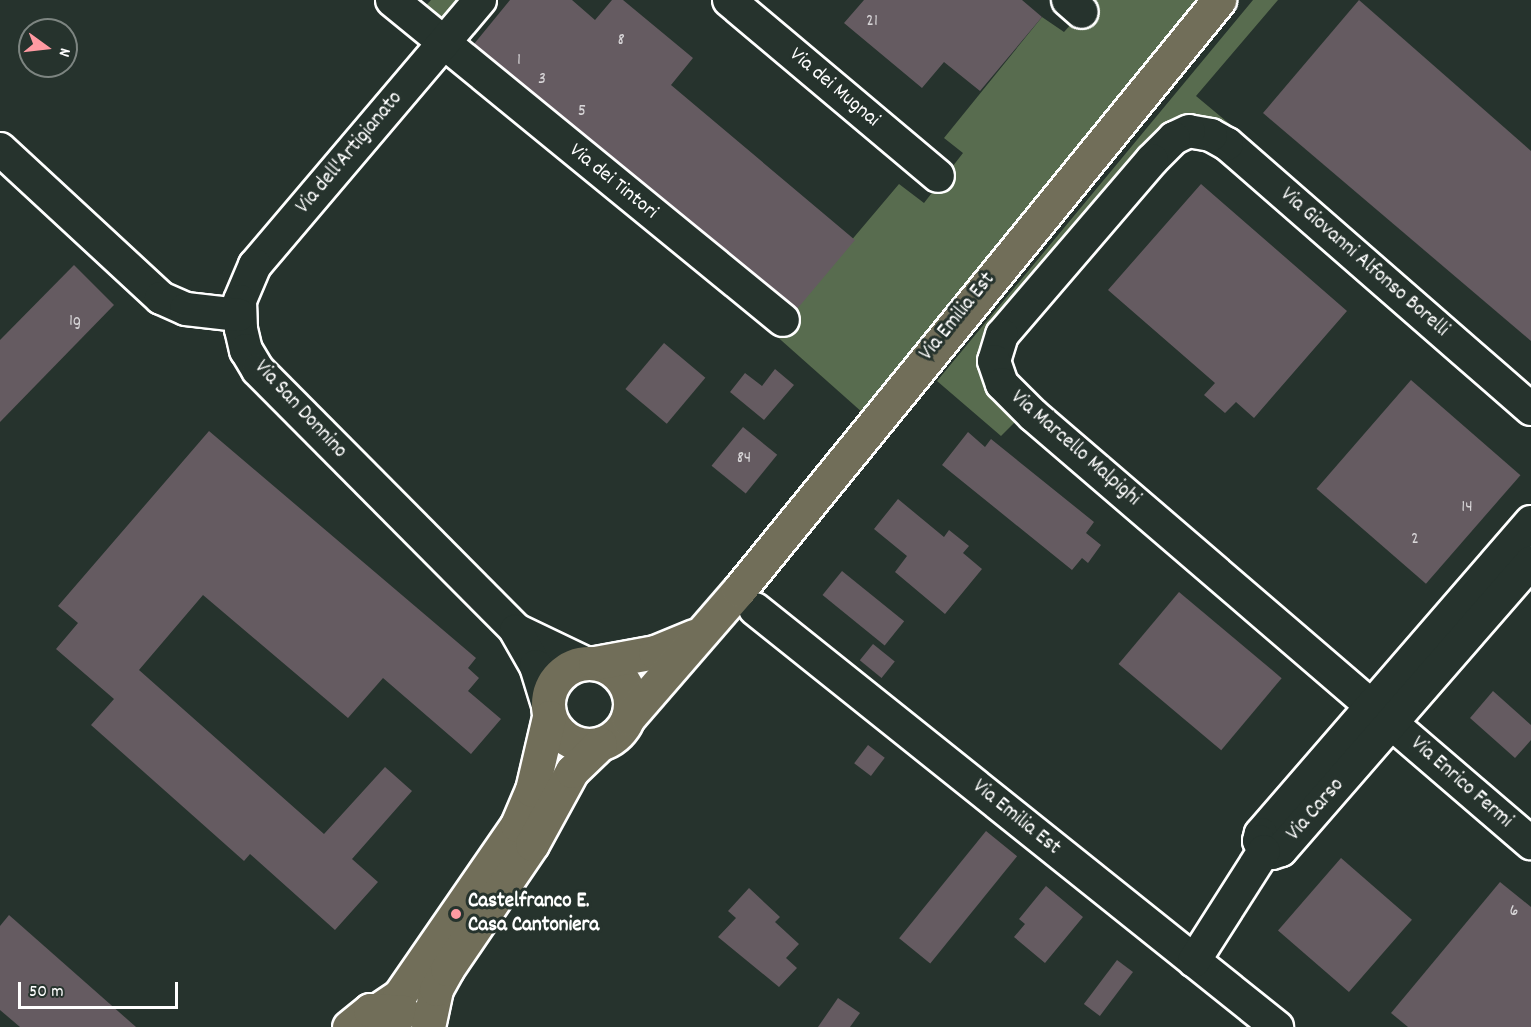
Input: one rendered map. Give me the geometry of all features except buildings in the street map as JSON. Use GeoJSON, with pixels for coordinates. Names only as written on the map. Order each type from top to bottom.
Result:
{"type":"FeatureCollection","features":[{"type":"Feature","properties":{"kind":"main road","name":"Via Emilia Est"},"geometry":{"type":"LineString","coordinates":[[428,1027],[436,989],[447,969],[532,844],[572,771],[600,744],[617,735],[628,718],[738,590],[1219,0]]}},
{"type":"Feature","properties":{"kind":"main road","name":"Via Emilia Est"},"geometry":{"type":"LineString","coordinates":[[349,1027],[360,1015],[381,1008],[399,996],[517,825],[532,790],[554,680],[562,672],[589,662],[655,652],[698,634]]}},
{"type":"Feature","properties":{"kind":"main road"},"geometry":{"type":"LineString","coordinates":[[589,662],[607,666],[624,682],[630,706],[628,718]]}},
{"type":"Feature","properties":{"kind":"main road"},"geometry":{"type":"LineString","coordinates":[[548,709],[558,732],[573,743],[600,744]]}},
{"type":"Feature","properties":{"kind":"main road"},"geometry":{"type":"LineString","coordinates":[[381,1008],[408,1014],[422,1027]]}},
{"type":"Feature","properties":{"kind":"street","name":"Via dei Tintori"},"geometry":{"type":"LineString","coordinates":[[392,0],[783,320]]}},
{"type":"Feature","properties":{"kind":"street","name":"Via dell'Artigianato"},"geometry":{"type":"LineString","coordinates":[[239,315],[246,282],[255,265],[480,0]]}},
{"type":"Feature","properties":{"kind":"street","name":"Via dei Mugnai"},"geometry":{"type":"LineString","coordinates":[[729,0],[938,177]]}},
{"type":"Feature","properties":{"kind":"street","name":"Via Giovanni Alfonso Borelli"},"geometry":{"type":"LineString","coordinates":[[1190,131],[1211,135],[1227,144],[1531,409]]}},
{"type":"Feature","properties":{"kind":"street","name":"Via Marcello Malpighi"},"geometry":{"type":"LineString","coordinates":[[1190,131],[1174,138],[1152,160],[1002,335],[994,361],[995,371],[1002,384],[1033,415],[1382,714]]}},
{"type":"Feature","properties":{"kind":"street"},"geometry":{"type":"LineString","coordinates":[[0,149],[161,298],[186,309],[239,315]]}},
{"type":"Feature","properties":{"kind":"street","name":"Via San Donnino"},"geometry":{"type":"LineString","coordinates":[[239,315],[246,350],[258,370],[516,630],[536,666],[548,709]]}},
{"type":"Feature","properties":{"kind":"street","name":"Via Carso"},"geometry":{"type":"LineString","coordinates":[[1382,714],[1531,522]]}},
{"type":"Feature","properties":{"kind":"street","name":"Via Carso"},"geometry":{"type":"LineString","coordinates":[[1194,961],[1264,851],[1259,841],[1261,834],[1531,562]]}},
{"type":"Feature","properties":{"kind":"street","name":"Via Emilia Est"},"geometry":{"type":"LineString","coordinates":[[755,609],[1277,1027]]}},
{"type":"Feature","properties":{"kind":"street","name":"Via San Donnino"},"geometry":{"type":"LineString","coordinates":[[516,630],[589,662]]}},
{"type":"Feature","properties":{"kind":"street","name":"Via Enrico Fermi"},"geometry":{"type":"LineString","coordinates":[[1382,714],[1531,843]]}},
{"type":"Feature","properties":{"kind":"green space"},"geometry":{"type":"Polygon","coordinates":[[[431,0],[461,0],[438,27],[420,12],[431,0]]]}},
{"type":"Feature","properties":{"kind":"green space"},"geometry":{"type":"Polygon","coordinates":[[[1093,0],[1209,0],[863,413],[773,333],[899,184],[924,203],[963,153],[944,138],[1042,17],[1064,32],[1093,0]]]}},
{"type":"Feature","properties":{"kind":"green space"},"geometry":{"type":"Polygon","coordinates":[[[1253,0],[1278,0],[1196,96],[1232,126],[1199,121],[982,367],[986,386],[1018,419],[1001,436],[937,381],[1253,0]]]}},
{"type":"Feature","properties":{"kind":"place","name":"Castelfranco E. Casa Cantoniera"},"geometry":{"type":"Point","coordinates":[456,914]}}]}
